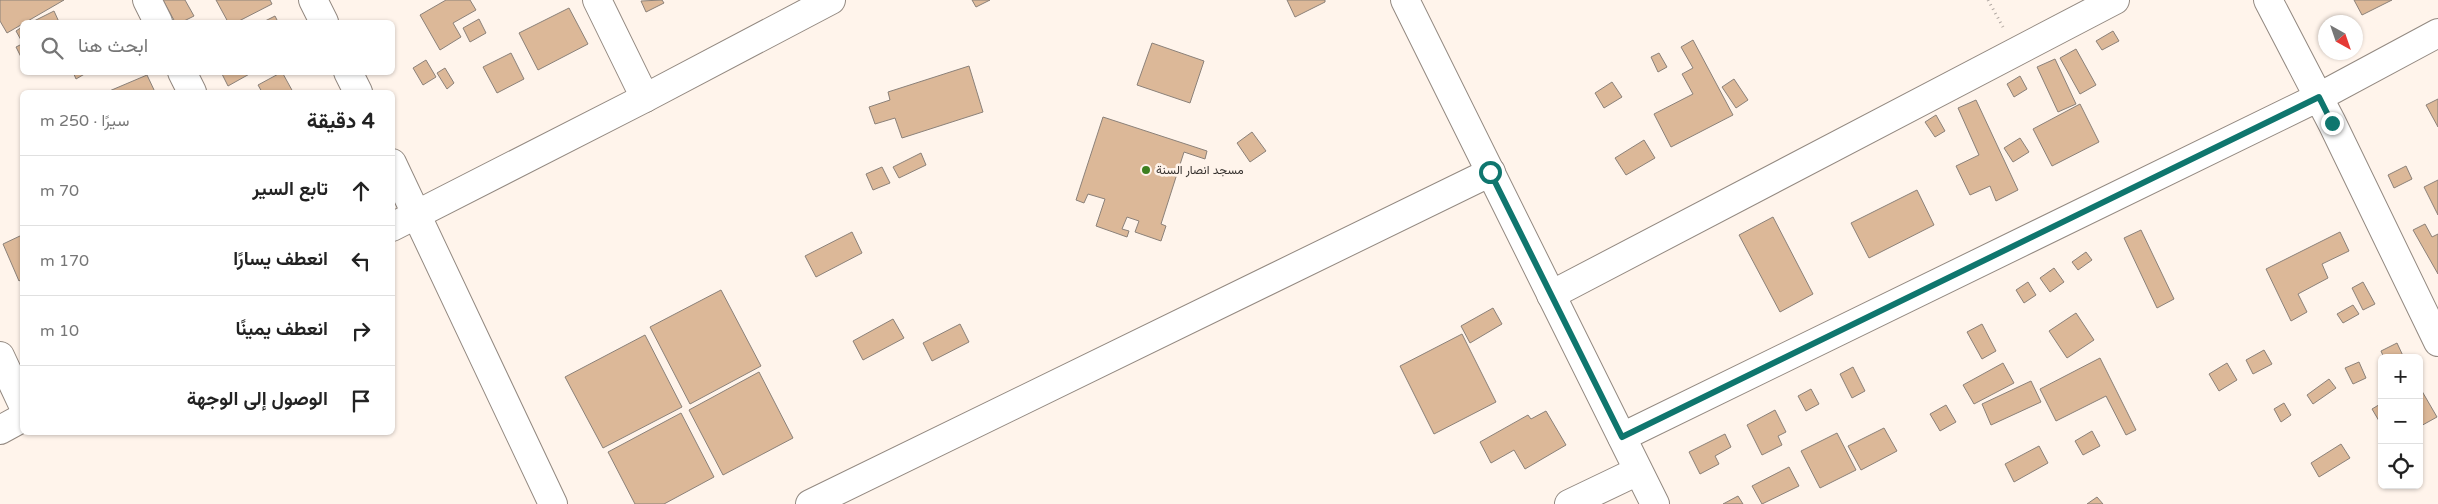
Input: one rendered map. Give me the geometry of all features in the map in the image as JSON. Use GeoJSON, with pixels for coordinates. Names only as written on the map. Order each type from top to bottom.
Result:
{"type":"FeatureCollection","features":[{"type":"Feature","properties":{"kind":"street"},"geometry":{"type":"LineString","coordinates":[[147,0],[157,20]]}},
{"type":"Feature","properties":{"kind":"street"},"geometry":{"type":"LineString","coordinates":[[313,0],[323,20]]}},
{"type":"Feature","properties":{"kind":"street"},"geometry":{"type":"LineString","coordinates":[[597,0],[645,98]]}},
{"type":"Feature","properties":{"kind":"street"},"geometry":{"type":"LineString","coordinates":[[395,226],[645,98],[830,0]]}},
{"type":"Feature","properties":{"kind":"street"},"geometry":{"type":"LineString","coordinates":[[1406,0],[1655,504]]}},
{"type":"Feature","properties":{"kind":"street"},"geometry":{"type":"LineString","coordinates":[[1552,295],[2115,0]]}},
{"type":"Feature","properties":{"kind":"street"},"geometry":{"type":"LineString","coordinates":[[2268,0],[2319,97],[2438,342]]}},
{"type":"Feature","properties":{"kind":"street"},"geometry":{"type":"LineString","coordinates":[[1622,437],[2319,97],[2438,33]]}},
{"type":"Feature","properties":{"kind":"street"},"geometry":{"type":"LineString","coordinates":[[184,75],[191,90]]}},
{"type":"Feature","properties":{"kind":"street"},"geometry":{"type":"LineString","coordinates":[[350,75],[357,90]]}},
{"type":"Feature","properties":{"kind":"street"},"geometry":{"type":"LineString","coordinates":[[395,169],[553,504]]}},
{"type":"Feature","properties":{"kind":"street"},"geometry":{"type":"LineString","coordinates":[[810,504],[1490,172]]}},
{"type":"Feature","properties":{"kind":"street"},"geometry":{"type":"LineString","coordinates":[[0,356],[20,400]]}},
{"type":"Feature","properties":{"kind":"street"},"geometry":{"type":"LineString","coordinates":[[0,430],[20,419]]}},
{"type":"Feature","properties":{"kind":"street"},"geometry":{"type":"LineString","coordinates":[[1569,504],[1638,470]]}},
{"type":"Feature","properties":{"kind":"building"},"geometry":{"type":"Polygon","coordinates":[[[0,0],[64,0],[29,20],[20,20],[20,25],[7,33],[0,21],[0,0]]]}},
{"type":"Feature","properties":{"kind":"building"},"geometry":{"type":"Polygon","coordinates":[[[163,0],[185,0],[194,16],[186,20],[174,20],[163,0]]]}},
{"type":"Feature","properties":{"kind":"building"},"geometry":{"type":"Polygon","coordinates":[[[216,0],[270,0],[272,4],[241,20],[227,20],[216,0]]]}},
{"type":"Feature","properties":{"kind":"building"},"geometry":{"type":"Polygon","coordinates":[[[446,0],[470,0],[476,10],[453,23],[461,37],[440,50],[420,15],[446,0]]]}},
{"type":"Feature","properties":{"kind":"building"},"geometry":{"type":"Polygon","coordinates":[[[662,0],[664,3],[646,12],[641,1],[662,0]]]}},
{"type":"Feature","properties":{"kind":"building"},"geometry":{"type":"Polygon","coordinates":[[[972,0],[990,0],[976,7],[972,0]]]}},
{"type":"Feature","properties":{"kind":"building"},"geometry":{"type":"Polygon","coordinates":[[[1287,0],[1325,0],[1325,2],[1295,17],[1287,0]]]}},
{"type":"Feature","properties":{"kind":"building"},"geometry":{"type":"Polygon","coordinates":[[[2354,0],[2392,0],[2362,15],[2354,0]]]}},
{"type":"Feature","properties":{"kind":"building"},"geometry":{"type":"Polygon","coordinates":[[[569,8],[588,44],[538,70],[519,33],[569,8]]]}},
{"type":"Feature","properties":{"kind":"building"},"geometry":{"type":"Polygon","coordinates":[[[54,11],[58,20],[36,20],[54,11]]]}},
{"type":"Feature","properties":{"kind":"building"},"geometry":{"type":"Polygon","coordinates":[[[275,16],[277,20],[267,20],[275,16]]]}},
{"type":"Feature","properties":{"kind":"building"},"geometry":{"type":"Polygon","coordinates":[[[479,19],[486,33],[470,42],[463,28],[479,19]]]}},
{"type":"Feature","properties":{"kind":"building"},"geometry":{"type":"Polygon","coordinates":[[[20,28],[20,38],[16,31],[20,28]]]}},
{"type":"Feature","properties":{"kind":"building"},"geometry":{"type":"Polygon","coordinates":[[[2113,31],[2119,41],[2102,50],[2096,41],[2113,31]]]}},
{"type":"Feature","properties":{"kind":"building"},"geometry":{"type":"Polygon","coordinates":[[[1693,40],[1733,115],[1671,147],[1654,114],[1693,94],[1682,74],[1693,68],[1681,47],[1693,40]]]}},
{"type":"Feature","properties":{"kind":"building"},"geometry":{"type":"Polygon","coordinates":[[[1152,43],[1204,61],[1190,103],[1137,85],[1152,43]]]}},
{"type":"Feature","properties":{"kind":"building"},"geometry":{"type":"Polygon","coordinates":[[[20,45],[20,55],[16,47],[20,45]]]}},
{"type":"Feature","properties":{"kind":"building"},"geometry":{"type":"Polygon","coordinates":[[[2076,49],[2096,85],[2080,94],[2060,58],[2076,49]]]}},
{"type":"Feature","properties":{"kind":"building"},"geometry":{"type":"Polygon","coordinates":[[[511,53],[524,79],[497,93],[483,67],[511,53]]]}},
{"type":"Feature","properties":{"kind":"building"},"geometry":{"type":"Polygon","coordinates":[[[1659,53],[1667,67],[1658,72],[1651,57],[1659,53]]]}},
{"type":"Feature","properties":{"kind":"building"},"geometry":{"type":"Polygon","coordinates":[[[2055,59],[2076,104],[2058,112],[2037,67],[2055,59]]]}},
{"type":"Feature","properties":{"kind":"building"},"geometry":{"type":"Polygon","coordinates":[[[426,60],[436,77],[423,85],[413,68],[426,60]]]}},
{"type":"Feature","properties":{"kind":"building"},"geometry":{"type":"Polygon","coordinates":[[[969,66],[983,112],[902,138],[895,118],[875,124],[869,107],[890,100],[888,92],[969,66]]]}},
{"type":"Feature","properties":{"kind":"building"},"geometry":{"type":"Polygon","coordinates":[[[445,68],[454,83],[447,89],[437,73],[445,68]]]}},
{"type":"Feature","properties":{"kind":"building"},"geometry":{"type":"Polygon","coordinates":[[[74,75],[83,75],[76,79],[74,75]]]}},
{"type":"Feature","properties":{"kind":"building"},"geometry":{"type":"Polygon","coordinates":[[[147,75],[154,90],[112,90],[147,75]]]}},
{"type":"Feature","properties":{"kind":"building"},"geometry":{"type":"Polygon","coordinates":[[[222,75],[248,75],[228,86],[222,75]]]}},
{"type":"Feature","properties":{"kind":"building"},"geometry":{"type":"Polygon","coordinates":[[[276,75],[284,75],[292,90],[261,90],[258,85],[276,75]]]}},
{"type":"Feature","properties":{"kind":"building"},"geometry":{"type":"Polygon","coordinates":[[[2020,76],[2027,89],[2014,97],[2007,84],[2020,76]]]}},
{"type":"Feature","properties":{"kind":"building"},"geometry":{"type":"Polygon","coordinates":[[[1734,79],[1748,100],[1736,108],[1722,87],[1734,79]]]}},
{"type":"Feature","properties":{"kind":"building"},"geometry":{"type":"Polygon","coordinates":[[[1612,82],[1622,97],[1604,108],[1595,93],[1612,82]]]}},
{"type":"Feature","properties":{"kind":"building"},"geometry":{"type":"Polygon","coordinates":[[[2438,99],[2438,127],[2426,105],[2438,99]]]}},
{"type":"Feature","properties":{"kind":"building"},"geometry":{"type":"Polygon","coordinates":[[[1976,100],[2018,190],[1996,201],[1990,186],[1970,195],[1956,166],[1979,155],[1958,108],[1976,100]]]}},
{"type":"Feature","properties":{"kind":"building"},"geometry":{"type":"Polygon","coordinates":[[[2080,104],[2099,142],[2052,166],[2033,129],[2080,104]]]}},
{"type":"Feature","properties":{"kind":"building"},"geometry":{"type":"Polygon","coordinates":[[[1936,115],[1945,131],[1935,137],[1925,122],[1936,115]]]}},
{"type":"Feature","properties":{"kind":"building"},"geometry":{"type":"Polygon","coordinates":[[[1103,117],[1207,151],[1205,159],[1184,152],[1161,224],[1166,226],[1161,241],[1135,232],[1139,221],[1127,217],[1122,229],[1129,231],[1127,237],[1096,226],[1105,199],[1088,194],[1084,203],[1076,200],[1103,117]]]}},
{"type":"Feature","properties":{"kind":"building"},"geometry":{"type":"Polygon","coordinates":[[[1252,132],[1266,151],[1250,162],[1237,143],[1252,132]]]}},
{"type":"Feature","properties":{"kind":"building"},"geometry":{"type":"Polygon","coordinates":[[[2020,138],[2029,152],[2013,162],[2004,148],[2020,138]]]}},
{"type":"Feature","properties":{"kind":"building"},"geometry":{"type":"Polygon","coordinates":[[[1644,140],[1655,158],[1626,175],[1615,158],[1644,140]]]}},
{"type":"Feature","properties":{"kind":"building"},"geometry":{"type":"Polygon","coordinates":[[[921,153],[926,165],[899,178],[893,167],[921,153]]]}},
{"type":"Feature","properties":{"kind":"building"},"geometry":{"type":"Polygon","coordinates":[[[2406,166],[2412,179],[2394,188],[2388,175],[2406,166]]]}},
{"type":"Feature","properties":{"kind":"building"},"geometry":{"type":"Polygon","coordinates":[[[882,167],[890,183],[873,190],[866,174],[882,167]]]}},
{"type":"Feature","properties":{"kind":"building"},"geometry":{"type":"Polygon","coordinates":[[[2438,180],[2438,215],[2424,187],[2438,180]]]}},
{"type":"Feature","properties":{"kind":"building"},"geometry":{"type":"Polygon","coordinates":[[[1917,190],[1934,225],[1869,258],[1851,223],[1917,190]]]}},
{"type":"Feature","properties":{"kind":"building"},"geometry":{"type":"Polygon","coordinates":[[[1773,217],[1813,294],[1780,312],[1739,235],[1773,217]]]}},
{"type":"Feature","properties":{"kind":"building"},"geometry":{"type":"Polygon","coordinates":[[[2425,224],[2432,237],[2438,234],[2438,274],[2413,230],[2425,224]]]}},
{"type":"Feature","properties":{"kind":"building"},"geometry":{"type":"Polygon","coordinates":[[[2141,230],[2174,299],[2157,308],[2124,238],[2141,230]]]}},
{"type":"Feature","properties":{"kind":"building"},"geometry":{"type":"Polygon","coordinates":[[[852,232],[862,253],[816,277],[805,256],[852,232]]]}},
{"type":"Feature","properties":{"kind":"building"},"geometry":{"type":"Polygon","coordinates":[[[2340,232],[2349,251],[2322,264],[2328,278],[2298,294],[2307,312],[2291,321],[2266,269],[2340,232]]]}},
{"type":"Feature","properties":{"kind":"building"},"geometry":{"type":"Polygon","coordinates":[[[20,236],[19,281],[3,244],[20,236]]]}},
{"type":"Feature","properties":{"kind":"building"},"geometry":{"type":"Polygon","coordinates":[[[2086,252],[2092,260],[2078,270],[2072,262],[2086,252]]]}},
{"type":"Feature","properties":{"kind":"building"},"geometry":{"type":"Polygon","coordinates":[[[2054,268],[2064,282],[2050,292],[2040,278],[2054,268]]]}},
{"type":"Feature","properties":{"kind":"building"},"geometry":{"type":"Polygon","coordinates":[[[2028,282],[2036,295],[2024,303],[2016,290],[2028,282]]]}},
{"type":"Feature","properties":{"kind":"building"},"geometry":{"type":"Polygon","coordinates":[[[2363,282],[2375,304],[2363,310],[2352,288],[2363,282]]]}},
{"type":"Feature","properties":{"kind":"building"},"geometry":{"type":"Polygon","coordinates":[[[721,290],[761,366],[690,404],[650,327],[721,290]]]}},
{"type":"Feature","properties":{"kind":"building"},"geometry":{"type":"Polygon","coordinates":[[[2353,305],[2359,314],[2343,323],[2337,314],[2353,305]]]}},
{"type":"Feature","properties":{"kind":"building"},"geometry":{"type":"Polygon","coordinates":[[[1493,308],[1502,324],[1470,343],[1461,326],[1493,308]]]}},
{"type":"Feature","properties":{"kind":"building"},"geometry":{"type":"Polygon","coordinates":[[[2076,313],[2094,340],[2067,358],[2049,331],[2076,313]]]}},
{"type":"Feature","properties":{"kind":"building"},"geometry":{"type":"Polygon","coordinates":[[[893,319],[904,338],[863,360],[853,341],[893,319]]]}},
{"type":"Feature","properties":{"kind":"building"},"geometry":{"type":"Polygon","coordinates":[[[960,324],[969,342],[932,361],[923,343],[960,324]]]}},
{"type":"Feature","properties":{"kind":"building"},"geometry":{"type":"Polygon","coordinates":[[[1982,324],[1996,351],[1982,359],[1967,332],[1982,324]]]}},
{"type":"Feature","properties":{"kind":"building"},"geometry":{"type":"Polygon","coordinates":[[[1462,334],[1496,402],[1434,434],[1400,366],[1462,334]]]}},
{"type":"Feature","properties":{"kind":"building"},"geometry":{"type":"Polygon","coordinates":[[[645,335],[682,407],[603,448],[565,377],[645,335]]]}},
{"type":"Feature","properties":{"kind":"building"},"geometry":{"type":"Polygon","coordinates":[[[2397,343],[2402,354],[2382,354],[2381,351],[2397,343]]]}},
{"type":"Feature","properties":{"kind":"building"},"geometry":{"type":"Polygon","coordinates":[[[2264,350],[2272,364],[2253,374],[2246,360],[2264,350]]]}},
{"type":"Feature","properties":{"kind":"building"},"geometry":{"type":"Polygon","coordinates":[[[2100,358],[2136,430],[2126,435],[2106,396],[2056,421],[2040,389],[2100,358]]]}},
{"type":"Feature","properties":{"kind":"building"},"geometry":{"type":"Polygon","coordinates":[[[2359,362],[2366,378],[2353,384],[2345,368],[2359,362]]]}},
{"type":"Feature","properties":{"kind":"building"},"geometry":{"type":"Polygon","coordinates":[[[2003,363],[2014,383],[1974,404],[1963,385],[2003,363]]]}},
{"type":"Feature","properties":{"kind":"building"},"geometry":{"type":"Polygon","coordinates":[[[2227,363],[2237,380],[2219,391],[2209,374],[2227,363]]]}},
{"type":"Feature","properties":{"kind":"building"},"geometry":{"type":"Polygon","coordinates":[[[1853,367],[1865,391],[1852,398],[1840,374],[1853,367]]]}},
{"type":"Feature","properties":{"kind":"building"},"geometry":{"type":"Polygon","coordinates":[[[759,372],[793,438],[723,475],[689,410],[759,372]]]}},
{"type":"Feature","properties":{"kind":"building"},"geometry":{"type":"Polygon","coordinates":[[[2329,379],[2336,388],[2313,404],[2307,395],[2329,379]]]}},
{"type":"Feature","properties":{"kind":"building"},"geometry":{"type":"Polygon","coordinates":[[[2031,381],[2041,402],[1991,425],[1982,404],[2031,381]]]}},
{"type":"Feature","properties":{"kind":"building"},"geometry":{"type":"Polygon","coordinates":[[[1811,389],[1819,404],[1806,411],[1798,396],[1811,389]]]}},
{"type":"Feature","properties":{"kind":"building"},"geometry":{"type":"Polygon","coordinates":[[[2423,393],[2437,417],[2423,425],[2423,393]]]}},
{"type":"Feature","properties":{"kind":"building"},"geometry":{"type":"Polygon","coordinates":[[[2284,403],[2291,415],[2281,422],[2274,409],[2284,403]]]}},
{"type":"Feature","properties":{"kind":"building"},"geometry":{"type":"Polygon","coordinates":[[[1946,405],[1956,422],[1940,431],[1930,414],[1946,405]]]}},
{"type":"Feature","properties":{"kind":"building"},"geometry":{"type":"Polygon","coordinates":[[[2378,405],[2378,419],[2372,409],[2378,405]]]}},
{"type":"Feature","properties":{"kind":"building"},"geometry":{"type":"Polygon","coordinates":[[[1775,410],[1786,432],[1778,436],[1782,445],[1762,455],[1747,425],[1775,410]]]}},
{"type":"Feature","properties":{"kind":"building"},"geometry":{"type":"Polygon","coordinates":[[[1546,411],[1566,445],[1525,469],[1514,450],[1491,463],[1480,442],[1528,415],[1531,419],[1546,411]]]}},
{"type":"Feature","properties":{"kind":"building"},"geometry":{"type":"Polygon","coordinates":[[[681,413],[714,477],[664,504],[635,504],[608,452],[681,413]]]}},
{"type":"Feature","properties":{"kind":"building"},"geometry":{"type":"Polygon","coordinates":[[[1884,428],[1897,451],[1861,470],[1848,446],[1884,428]]]}},
{"type":"Feature","properties":{"kind":"building"},"geometry":{"type":"Polygon","coordinates":[[[2092,431],[2100,446],[2083,455],[2075,441],[2092,431]]]}},
{"type":"Feature","properties":{"kind":"building"},"geometry":{"type":"Polygon","coordinates":[[[1837,433],[1856,470],[1820,488],[1801,451],[1837,433]]]}},
{"type":"Feature","properties":{"kind":"building"},"geometry":{"type":"Polygon","coordinates":[[[1725,434],[1731,447],[1715,456],[1719,464],[1700,474],[1689,452],[1725,434]]]}},
{"type":"Feature","properties":{"kind":"building"},"geometry":{"type":"Polygon","coordinates":[[[2341,444],[2350,458],[2319,477],[2311,463],[2341,444]]]}},
{"type":"Feature","properties":{"kind":"building"},"geometry":{"type":"Polygon","coordinates":[[[2039,446],[2048,463],[2014,482],[2005,464],[2039,446]]]}},
{"type":"Feature","properties":{"kind":"building"},"geometry":{"type":"Polygon","coordinates":[[[1789,467],[1799,486],[1762,504],[1752,486],[1789,467]]]}},
{"type":"Feature","properties":{"kind":"building"},"geometry":{"type":"Polygon","coordinates":[[[1738,496],[1743,504],[1723,504],[1738,496]]]}},
{"type":"Feature","properties":{"kind":"building"},"geometry":{"type":"Polygon","coordinates":[[[2097,497],[2103,504],[2087,504],[2097,497]]]}},
{"type":"Feature","properties":{"kind":"place","name":"مسجد انصار السنة"},"geometry":{"type":"Point","coordinates":[1146,170]}},
{"type":"Feature","properties":{"kind":"route"},"geometry":{"type":"LineString","coordinates":[[1490,172],[1622,437],[2319,97],[2332,123]]}}]}
